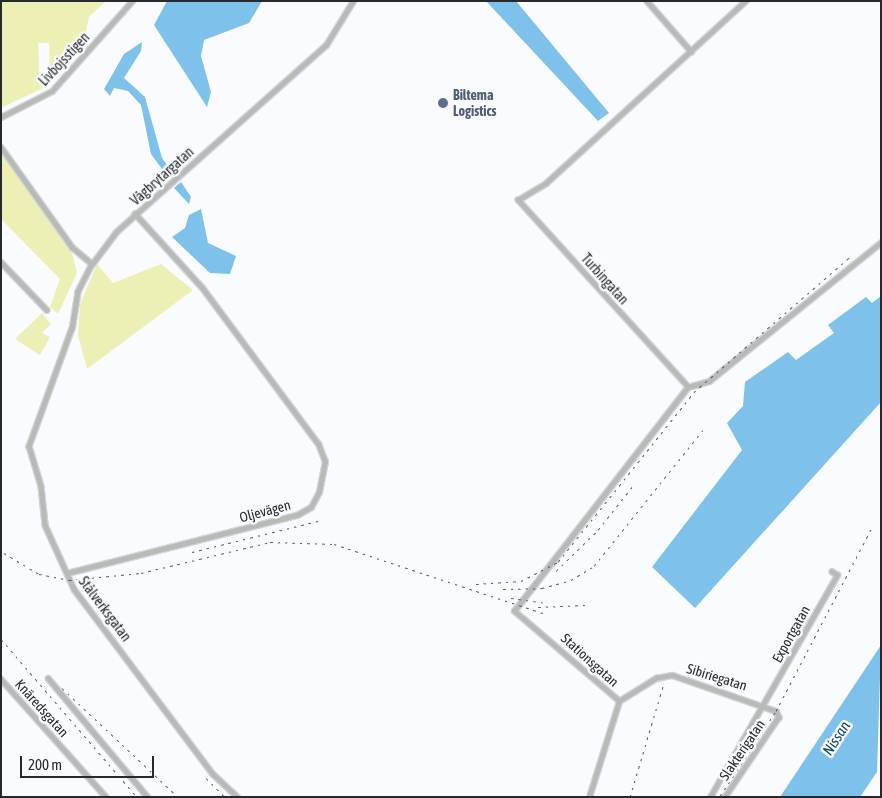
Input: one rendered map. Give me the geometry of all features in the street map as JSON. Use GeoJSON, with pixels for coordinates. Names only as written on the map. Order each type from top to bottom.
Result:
{"type":"FeatureCollection","features":[{"type":"Feature","properties":{"kind":"street","name":"Livbojsstigen"},"geometry":{"type":"LineString","coordinates":[[1,117],[52,91],[132,1]]}},
{"type":"Feature","properties":{"kind":"street","name":"Vågbrytargatan"},"geometry":{"type":"LineString","coordinates":[[92,264],[136,214],[326,45],[353,1]]}},
{"type":"Feature","properties":{"kind":"street"},"geometry":{"type":"LineString","coordinates":[[647,1],[691,51]]}},
{"type":"Feature","properties":{"kind":"street","name":"Turbingatan"},"geometry":{"type":"LineString","coordinates":[[688,387],[518,200],[546,182],[745,1]]}},
{"type":"Feature","properties":{"kind":"street"},"geometry":{"type":"LineString","coordinates":[[1,147],[72,247],[92,264]]}},
{"type":"Feature","properties":{"kind":"street","name":"Oljevägen"},"geometry":{"type":"LineString","coordinates":[[67,573],[290,517],[308,510],[317,498],[323,453],[208,297],[136,214]]}},
{"type":"Feature","properties":{"kind":"street"},"geometry":{"type":"LineString","coordinates":[[688,387],[709,381],[881,242]]}},
{"type":"Feature","properties":{"kind":"street"},"geometry":{"type":"LineString","coordinates":[[1,262],[47,310]]}},
{"type":"Feature","properties":{"kind":"street","name":"Stålverksgatan"},"geometry":{"type":"LineString","coordinates":[[92,264],[78,292],[72,328],[50,380],[28,453],[40,482],[45,525],[74,589],[213,774],[238,797]]}},
{"type":"Feature","properties":{"kind":"street","name":"Stationsgatan"},"geometry":{"type":"LineString","coordinates":[[590,797],[619,701],[514,611],[688,387]]}},
{"type":"Feature","properties":{"kind":"street","name":"Exportgatan"},"geometry":{"type":"LineString","coordinates":[[710,797],[839,573],[832,572]]}},
{"type":"Feature","properties":{"kind":"street","name":"Sibiriegatan"},"geometry":{"type":"LineString","coordinates":[[619,701],[656,678],[672,676],[765,704],[779,717]]}},
{"type":"Feature","properties":{"kind":"street"},"geometry":{"type":"LineString","coordinates":[[48,678],[148,797]]}},
{"type":"Feature","properties":{"kind":"street","name":"Knäredsgatan"},"geometry":{"type":"LineString","coordinates":[[1,679],[106,797]]}},
{"type":"Feature","properties":{"kind":"street","name":"Slakterigatan"},"geometry":{"type":"LineString","coordinates":[[725,797],[779,717]]}},
{"type":"Feature","properties":{"kind":"green space"},"geometry":{"type":"Polygon","coordinates":[[[1,1],[106,1],[89,17],[84,41],[50,81],[49,43],[38,43],[40,81],[45,87],[1,108],[1,1]]]}},
{"type":"Feature","properties":{"kind":"green space"},"geometry":{"type":"Polygon","coordinates":[[[1,153],[72,253],[77,273],[58,314],[50,307],[60,279],[1,219],[1,153]]]}},
{"type":"Feature","properties":{"kind":"green space"},"geometry":{"type":"Polygon","coordinates":[[[97,264],[113,283],[161,264],[193,290],[87,369],[78,335],[80,304],[97,264]]]}},
{"type":"Feature","properties":{"kind":"green space"},"geometry":{"type":"Polygon","coordinates":[[[42,313],[51,324],[42,333],[50,337],[40,355],[15,339],[42,313]]]}},
{"type":"Feature","properties":{"kind":"water"},"geometry":{"type":"Polygon","coordinates":[[[167,1],[262,1],[249,23],[204,40],[201,56],[211,92],[207,107],[154,25],[167,1]]]}},
{"type":"Feature","properties":{"kind":"water"},"geometry":{"type":"Polygon","coordinates":[[[486,1],[516,1],[609,113],[598,121],[486,1]]]}},
{"type":"Feature","properties":{"kind":"water"},"geometry":{"type":"Polygon","coordinates":[[[142,42],[141,51],[124,78],[145,97],[162,158],[172,172],[167,176],[151,154],[141,105],[128,91],[114,88],[110,96],[104,89],[124,54],[142,42]]]}},
{"type":"Feature","properties":{"kind":"water"},"geometry":{"type":"Polygon","coordinates":[[[181,182],[191,197],[189,204],[174,188],[181,182]]]}},
{"type":"Feature","properties":{"kind":"water"},"geometry":{"type":"Polygon","coordinates":[[[201,209],[208,243],[236,256],[230,274],[210,273],[172,237],[185,228],[189,215],[201,209]]]}},
{"type":"Feature","properties":{"kind":"water"},"geometry":{"type":"Polygon","coordinates":[[[881,296],[881,402],[695,608],[652,567],[742,450],[727,423],[743,406],[745,382],[788,352],[796,360],[834,333],[828,325],[866,297],[872,303],[881,296]]]}},
{"type":"Feature","properties":{"kind":"water","name":"Nissan"},"geometry":{"type":"Polygon","coordinates":[[[881,645],[877,772],[860,797],[780,797],[881,645]]]}},
{"type":"Feature","properties":{"kind":"railway"},"geometry":{"type":"LineString","coordinates":[[476,584],[521,581],[558,562],[694,392],[851,256]]}},
{"type":"Feature","properties":{"kind":"railway"},"geometry":{"type":"LineString","coordinates":[[503,589],[542,588],[571,580],[594,566],[703,430]]}},
{"type":"Feature","properties":{"kind":"railway"},"geometry":{"type":"LineString","coordinates":[[556,571],[598,530],[632,487]]}},
{"type":"Feature","properties":{"kind":"railway"},"geometry":{"type":"LineString","coordinates":[[192,552],[322,520]]}},
{"type":"Feature","properties":{"kind":"railway"},"geometry":{"type":"LineString","coordinates":[[720,796],[776,711],[872,527]]}},
{"type":"Feature","properties":{"kind":"railway"},"geometry":{"type":"LineString","coordinates":[[4,553],[39,574],[69,580],[141,573],[270,542],[334,544],[546,614]]}},
{"type":"Feature","properties":{"kind":"railway"},"geometry":{"type":"LineString","coordinates":[[511,598],[546,603]]}},
{"type":"Feature","properties":{"kind":"railway"},"geometry":{"type":"LineString","coordinates":[[538,607],[587,605]]}},
{"type":"Feature","properties":{"kind":"railway"},"geometry":{"type":"LineString","coordinates":[[1,639],[137,797]]}},
{"type":"Feature","properties":{"kind":"railway"},"geometry":{"type":"LineString","coordinates":[[630,797],[664,683]]}},
{"type":"Feature","properties":{"kind":"railway"},"geometry":{"type":"LineString","coordinates":[[62,688],[178,797]]}},
{"type":"Feature","properties":{"kind":"railway"},"geometry":{"type":"LineString","coordinates":[[206,778],[225,797]]}},
{"type":"Feature","properties":{"kind":"place","name":"Biltema Logistics"},"geometry":{"type":"Point","coordinates":[443,103]}}]}
